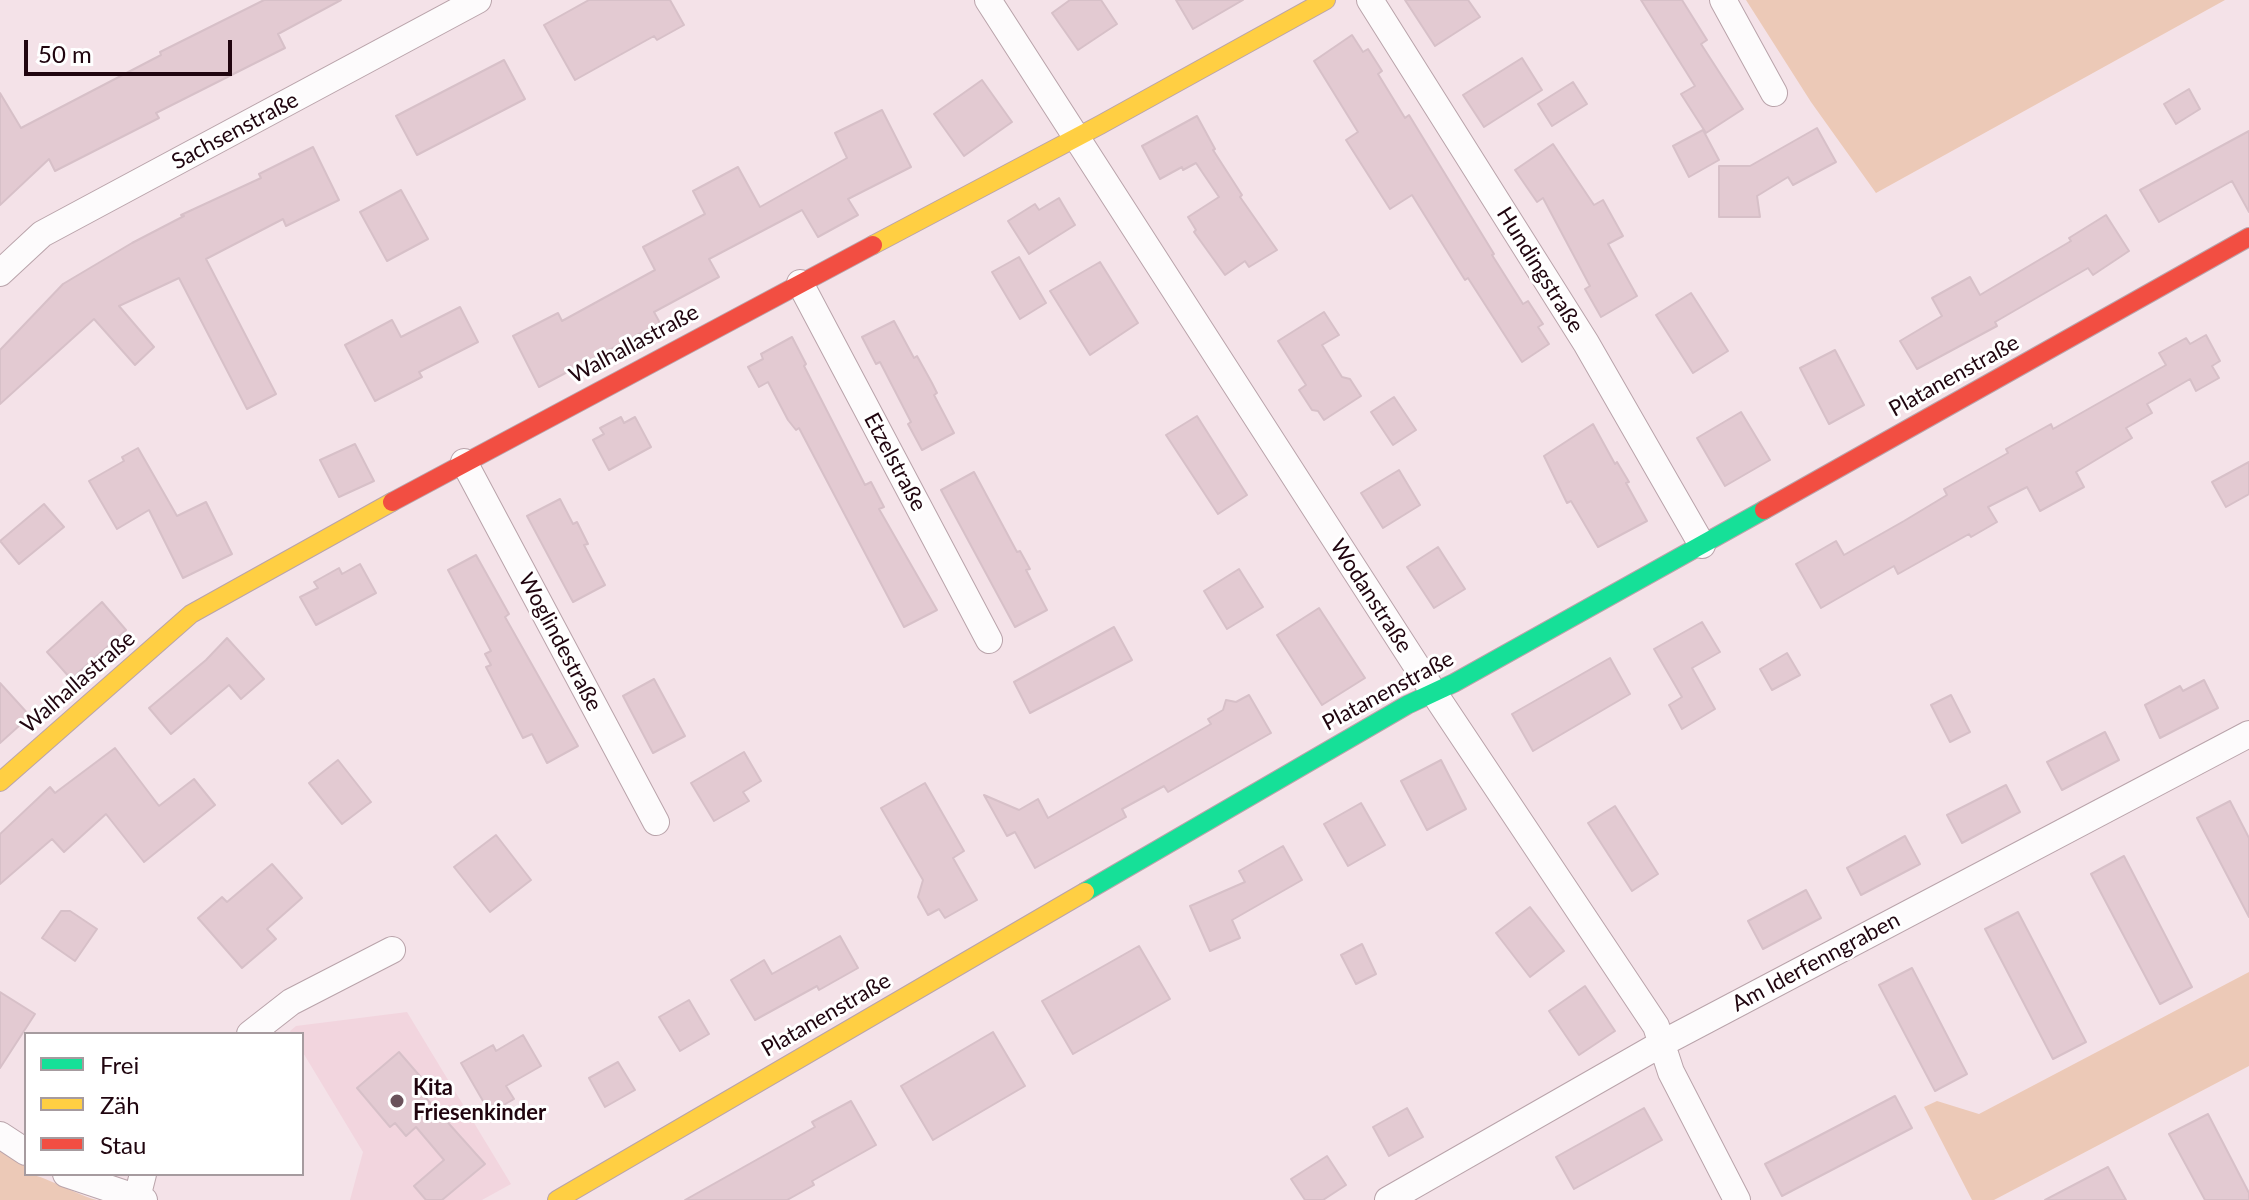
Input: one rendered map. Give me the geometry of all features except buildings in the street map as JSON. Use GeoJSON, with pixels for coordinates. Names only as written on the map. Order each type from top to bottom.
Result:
{"type":"FeatureCollection","features":[{"type":"Feature","properties":{"kind":"street","name":"Sachsenstraße"},"geometry":{"type":"LineString","coordinates":[[0,273],[42,234],[478,0]]}},
{"type":"Feature","properties":{"kind":"street","name":"Wodanstraße"},"geometry":{"type":"LineString","coordinates":[[988,0],[1434,693],[1656,1026],[1671,1072],[1737,1200]]}},
{"type":"Feature","properties":{"kind":"street","name":"Walhallastraße"},"geometry":{"type":"LineString","coordinates":[[0,782],[191,614],[464,462],[1076,138],[1326,0]]}},
{"type":"Feature","properties":{"kind":"street","name":"Hundingstraße"},"geometry":{"type":"LineString","coordinates":[[1370,0],[1586,343],[1702,545]]}},
{"type":"Feature","properties":{"kind":"street"},"geometry":{"type":"LineString","coordinates":[[1723,0],[1774,93]]}},
{"type":"Feature","properties":{"kind":"street","name":"Platanenstraße"},"geometry":{"type":"LineString","coordinates":[[557,1200],[1407,705],[1702,545],[2249,237]]}},
{"type":"Feature","properties":{"kind":"street","name":"Etzelstraße"},"geometry":{"type":"LineString","coordinates":[[800,283],[989,640]]}},
{"type":"Feature","properties":{"kind":"street","name":"Woglindestraße"},"geometry":{"type":"LineString","coordinates":[[464,462],[656,822]]}},
{"type":"Feature","properties":{"kind":"street","name":"Am Iderfenngraben"},"geometry":{"type":"LineString","coordinates":[[1388,1200],[1661,1044],[2249,734]]}},
{"type":"Feature","properties":{"kind":"street"},"geometry":{"type":"LineString","coordinates":[[253,1032],[291,1002],[392,950]]}},
{"type":"Feature","properties":{"kind":"street"},"geometry":{"type":"LineString","coordinates":[[0,1135],[24,1151]]}},
{"type":"Feature","properties":{"kind":"street"},"geometry":{"type":"LineString","coordinates":[[75,1176],[141,1191]]}},
{"type":"Feature","properties":{"kind":"shaded area"},"geometry":{"type":"Polygon","coordinates":[[[1746,0],[2225,0],[1876,193],[1811,102],[1746,0]]]}},
{"type":"Feature","properties":{"kind":"shaded area"},"geometry":{"type":"Polygon","coordinates":[[[2249,972],[2249,1066],[1994,1200],[1972,1200],[1924,1107],[1937,1101],[1979,1114],[2249,972]]]}},
{"type":"Feature","properties":{"kind":"shaded area","name":"Kita Friesenkinder"},"geometry":{"type":"Polygon","coordinates":[[[407,1012],[511,1184],[482,1200],[350,1200],[363,1152],[304,1054],[304,1032],[290,1031],[296,1026],[407,1012]]]}},
{"type":"Feature","properties":{"kind":"shaded area"},"geometry":{"type":"Polygon","coordinates":[[[0,1149],[24,1166],[24,1176],[41,1177],[97,1200],[0,1200],[0,1149]]]}},
{"type":"Feature","properties":{"kind":"traffic: fast"},"geometry":{"type":"LineString","coordinates":[[1085,892],[1407,705],[1454,683],[1764,510]]}},
{"type":"Feature","properties":{"kind":"traffic: slow"},"geometry":{"type":"LineString","coordinates":[[873,245],[1100,125],[1326,0]]}},
{"type":"Feature","properties":{"kind":"traffic: slow"},"geometry":{"type":"LineString","coordinates":[[0,782],[191,614],[392,502]]}},
{"type":"Feature","properties":{"kind":"traffic: slow"},"geometry":{"type":"LineString","coordinates":[[557,1200],[1085,892]]}},
{"type":"Feature","properties":{"kind":"traffic: jam"},"geometry":{"type":"LineString","coordinates":[[1764,510],[2249,237]]}},
{"type":"Feature","properties":{"kind":"traffic: jam"},"geometry":{"type":"LineString","coordinates":[[392,502],[873,245]]}},
{"type":"Feature","properties":{"kind":"place","name":"Kita Friesenkinder"},"geometry":{"type":"Point","coordinates":[397,1101]}}]}
